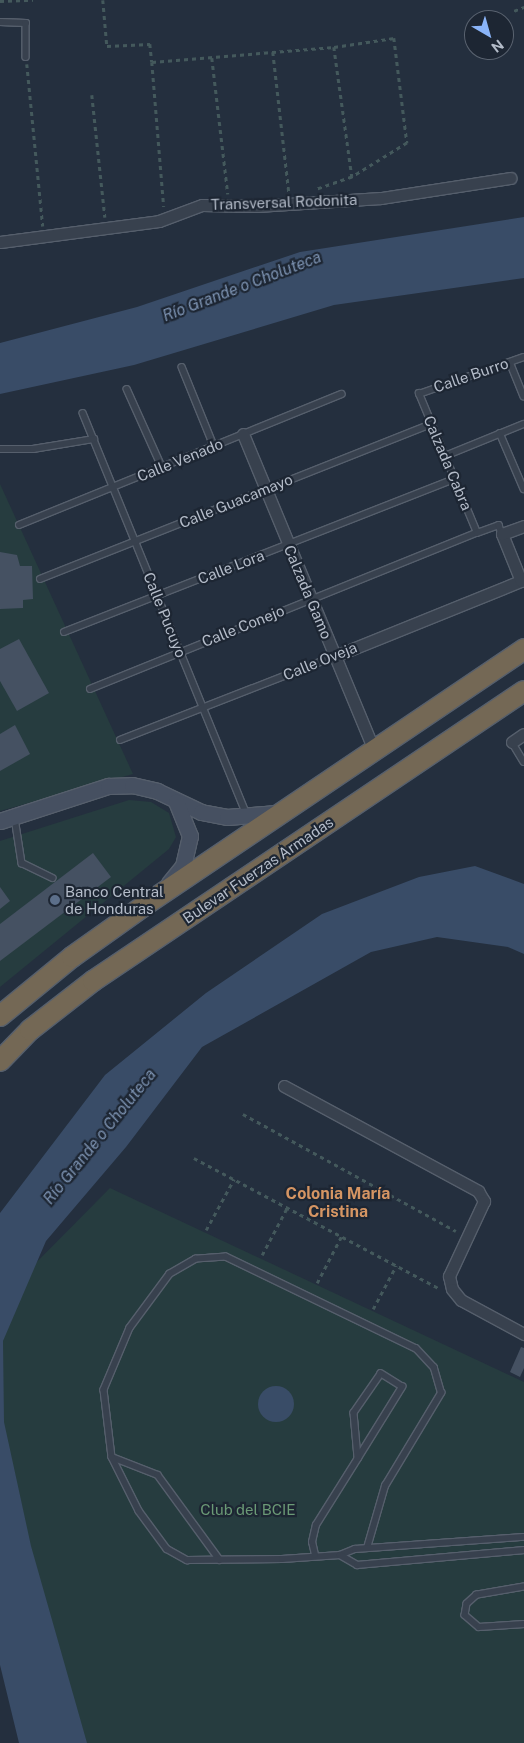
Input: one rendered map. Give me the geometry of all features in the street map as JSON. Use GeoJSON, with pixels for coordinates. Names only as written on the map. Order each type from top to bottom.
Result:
{"type":"FeatureCollection","features":[{"type":"Feature","properties":{"kind":"highway"},"geometry":{"type":"LineString","coordinates":[[0,1016],[72,957],[148,903],[524,649]]}},
{"type":"Feature","properties":{"kind":"highway","name":"Bulevar Fuerzas Armadas"},"geometry":{"type":"LineString","coordinates":[[0,1061],[30,1030],[93,981],[524,691]]}},
{"type":"Feature","properties":{"kind":"street","name":"Transversal Rodonita"},"geometry":{"type":"LineString","coordinates":[[0,242],[106,229],[165,218],[202,205],[290,204],[381,198],[510,178]]}},
{"type":"Feature","properties":{"kind":"street","name":"Calzada Gamo"},"geometry":{"type":"LineString","coordinates":[[243,434],[374,750]]}},
{"type":"Feature","properties":{"kind":"street"},"geometry":{"type":"LineString","coordinates":[[522,585],[502,534],[524,526]]}},
{"type":"Feature","properties":{"kind":"street","name":"Calle Oveja"},"geometry":{"type":"LineString","coordinates":[[335,656],[522,585]]}},
{"type":"Feature","properties":{"kind":"street"},"geometry":{"type":"LineString","coordinates":[[512,742],[524,734]]}},
{"type":"Feature","properties":{"kind":"street"},"geometry":{"type":"LineString","coordinates":[[0,821],[108,786],[140,787],[156,791],[176,802],[201,812],[248,817],[281,812]]}},
{"type":"Feature","properties":{"kind":"street"},"geometry":{"type":"LineString","coordinates":[[148,903],[174,878],[189,852],[190,836],[176,802]]}},
{"type":"Feature","properties":{"kind":"street"},"geometry":{"type":"LineString","coordinates":[[284,1086],[478,1191],[484,1201],[466,1236],[449,1276],[452,1288],[461,1300],[524,1334]]}},
{"type":"Feature","properties":{"kind":"lane"},"geometry":{"type":"LineString","coordinates":[[0,22],[26,23],[26,58]]}},
{"type":"Feature","properties":{"kind":"lane","name":"Calle Burro"},"geometry":{"type":"LineString","coordinates":[[419,394],[524,357]]}},
{"type":"Feature","properties":{"kind":"lane"},"geometry":{"type":"LineString","coordinates":[[510,362],[524,396]]}},
{"type":"Feature","properties":{"kind":"lane"},"geometry":{"type":"LineString","coordinates":[[182,367],[214,446]]}},
{"type":"Feature","properties":{"kind":"lane"},"geometry":{"type":"LineString","coordinates":[[127,389],[162,468]]}},
{"type":"Feature","properties":{"kind":"lane","name":"Calle Venado"},"geometry":{"type":"LineString","coordinates":[[20,526],[341,394]]}},
{"type":"Feature","properties":{"kind":"lane","name":"Calzada Cabra"},"geometry":{"type":"LineString","coordinates":[[419,394],[477,532]]}},
{"type":"Feature","properties":{"kind":"lane","name":"Calle Pucuyo"},"geometry":{"type":"LineString","coordinates":[[83,413],[248,817]]}},
{"type":"Feature","properties":{"kind":"lane","name":"Calle Guacamayo"},"geometry":{"type":"LineString","coordinates":[[40,579],[432,424]]}},
{"type":"Feature","properties":{"kind":"lane"},"geometry":{"type":"LineString","coordinates":[[445,456],[524,424]]}},
{"type":"Feature","properties":{"kind":"lane"},"geometry":{"type":"LineString","coordinates":[[500,433],[524,489]]}},
{"type":"Feature","properties":{"kind":"lane"},"geometry":{"type":"LineString","coordinates":[[0,449],[34,449],[94,439]]}},
{"type":"Feature","properties":{"kind":"lane","name":"Calle Lora"},"geometry":{"type":"LineString","coordinates":[[64,632],[455,479]]}},
{"type":"Feature","properties":{"kind":"lane","name":"Calle Conejo"},"geometry":{"type":"LineString","coordinates":[[90,689],[477,532],[499,525],[502,534]]}},
{"type":"Feature","properties":{"kind":"lane","name":"Calle Oveja"},"geometry":{"type":"LineString","coordinates":[[120,740],[335,656]]}},
{"type":"Feature","properties":{"kind":"lane"},"geometry":{"type":"LineString","coordinates":[[512,742],[524,762]]}},
{"type":"Feature","properties":{"kind":"lane"},"geometry":{"type":"LineString","coordinates":[[15,816],[22,863],[53,878]]}},
{"type":"Feature","properties":{"kind":"lane"},"geometry":{"type":"LineString","coordinates":[[367,1548],[385,1486],[441,1393],[434,1368],[416,1349],[226,1257],[196,1259],[170,1274],[130,1328],[104,1390],[112,1457],[139,1511],[167,1549],[187,1560],[220,1560],[340,1555],[367,1548],[524,1537]]}},
{"type":"Feature","properties":{"kind":"lane"},"geometry":{"type":"LineString","coordinates":[[316,1555],[312,1542],[316,1525],[358,1458],[402,1387],[381,1374],[354,1413],[358,1458]]}},
{"type":"Feature","properties":{"kind":"lane"},"geometry":{"type":"LineString","coordinates":[[112,1457],[158,1475],[220,1560]]}},
{"type":"Feature","properties":{"kind":"lane"},"geometry":{"type":"LineString","coordinates":[[340,1555],[357,1565],[524,1550]]}},
{"type":"Feature","properties":{"kind":"lane"},"geometry":{"type":"LineString","coordinates":[[524,1587],[477,1595],[467,1604],[465,1615],[479,1627],[524,1624]]}},
{"type":"Feature","properties":{"kind":"path"},"geometry":{"type":"LineString","coordinates":[[0,1],[33,0]]}},
{"type":"Feature","properties":{"kind":"path"},"geometry":{"type":"LineString","coordinates":[[102,0],[107,46],[150,44],[165,218]]}},
{"type":"Feature","properties":{"kind":"path"},"geometry":{"type":"LineString","coordinates":[[514,11],[524,7]]}},
{"type":"Feature","properties":{"kind":"path"},"geometry":{"type":"LineString","coordinates":[[152,62],[212,58],[273,52],[334,47],[394,38],[407,143],[352,177],[318,189],[290,204],[273,52]]}},
{"type":"Feature","properties":{"kind":"path"},"geometry":{"type":"LineString","coordinates":[[334,47],[352,177]]}},
{"type":"Feature","properties":{"kind":"path"},"geometry":{"type":"LineString","coordinates":[[26,58],[45,237]]}},
{"type":"Feature","properties":{"kind":"path"},"geometry":{"type":"LineString","coordinates":[[212,58],[230,206]]}},
{"type":"Feature","properties":{"kind":"path"},"geometry":{"type":"LineString","coordinates":[[92,95],[106,229]]}},
{"type":"Feature","properties":{"kind":"path"},"geometry":{"type":"LineString","coordinates":[[243,1114],[466,1236]]}},
{"type":"Feature","properties":{"kind":"path"},"geometry":{"type":"LineString","coordinates":[[194,1158],[461,1300]]}},
{"type":"Feature","properties":{"kind":"path"},"geometry":{"type":"LineString","coordinates":[[206,1230],[234,1180]]}},
{"type":"Feature","properties":{"kind":"path"},"geometry":{"type":"LineString","coordinates":[[262,1255],[287,1208]]}},
{"type":"Feature","properties":{"kind":"path"},"geometry":{"type":"LineString","coordinates":[[317,1283],[341,1237]]}},
{"type":"Feature","properties":{"kind":"path"},"geometry":{"type":"LineString","coordinates":[[373,1309],[396,1266]]}},
{"type":"Feature","properties":{"kind":"green space"},"geometry":{"type":"Polygon","coordinates":[[[0,484],[133,774],[0,811],[0,484]]]}},
{"type":"Feature","properties":{"kind":"green space"},"geometry":{"type":"Polygon","coordinates":[[[129,800],[151,802],[169,813],[176,837],[169,849],[0,987],[0,841],[129,800]]]}},
{"type":"Feature","properties":{"kind":"green space","name":"Club del BCIE"},"geometry":{"type":"Polygon","coordinates":[[[110,1188],[524,1382],[524,1743],[60,1743],[0,1468],[0,1317],[11,1288],[110,1188]]]}},
{"type":"Feature","properties":{"kind":"water","name":"Río Grande o Choluteca"},"geometry":{"type":"Polygon","coordinates":[[[524,217],[524,278],[334,305],[134,365],[0,394],[0,343],[137,307],[300,252],[524,217]]]}},
{"type":"Feature","properties":{"kind":"water","name":"Río Grande o Choluteca"},"geometry":{"type":"Polygon","coordinates":[[[475,866],[524,884],[524,954],[508,947],[437,937],[371,952],[202,1047],[126,1147],[46,1241],[3,1341],[4,1422],[31,1546],[87,1743],[19,1743],[0,1665],[0,1213],[105,1075],[206,993],[322,914],[419,877],[475,866]]]}},
{"type":"Feature","properties":{"kind":"water"},"geometry":{"type":"Polygon","coordinates":[[[276,1386],[289,1391],[294,1404],[289,1417],[276,1422],[263,1417],[258,1404],[263,1391],[276,1386]]]}},
{"type":"Feature","properties":{"kind":"building"},"geometry":{"type":"Polygon","coordinates":[[[0,552],[17,555],[20,566],[32,566],[33,599],[23,600],[23,608],[0,609],[0,552]]]}},
{"type":"Feature","properties":{"kind":"building"},"geometry":{"type":"Polygon","coordinates":[[[19,639],[49,693],[17,711],[0,681],[0,649],[19,639]]]}},
{"type":"Feature","properties":{"kind":"building"},"geometry":{"type":"Polygon","coordinates":[[[15,725],[30,754],[0,771],[0,734],[15,725]]]}},
{"type":"Feature","properties":{"kind":"building","name":"Banco Central de Honduras"},"geometry":{"type":"Polygon","coordinates":[[[93,853],[111,877],[0,961],[0,924],[93,853]]]}},
{"type":"Feature","properties":{"kind":"building"},"geometry":{"type":"Polygon","coordinates":[[[0,887],[10,901],[0,909],[0,887]]]}},
{"type":"Feature","properties":{"kind":"building"},"geometry":{"type":"Polygon","coordinates":[[[521,1347],[524,1348],[524,1368],[520,1377],[510,1372],[521,1347]]]}},
{"type":"Feature","properties":{"kind":"place","name":"Banco Central de Honduras"},"geometry":{"type":"Point","coordinates":[55,900]}},
{"type":"Feature","properties":{"kind":"district","name":"Colonia María Cristina"},"geometry":{"type":"Point","coordinates":[338,1203]}}]}
